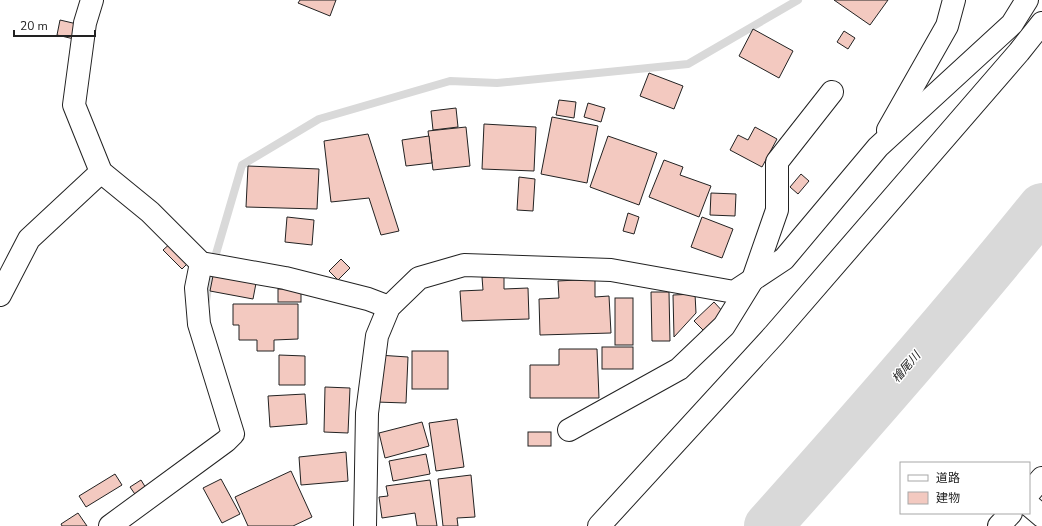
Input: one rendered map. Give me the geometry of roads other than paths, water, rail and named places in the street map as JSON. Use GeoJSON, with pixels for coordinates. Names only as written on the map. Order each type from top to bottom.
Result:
{"type":"FeatureCollection","features":[{"type":"Feature","properties":{"kind":"street"},"geometry":{"type":"LineString","coordinates":[[92,0],[85,23],[74,105],[101,172],[150,212],[201,263],[285,278],[368,299],[389,307]]}},
{"type":"Feature","properties":{"kind":"street"},"geometry":{"type":"LineString","coordinates":[[878,147],[947,26],[954,0]]}},
{"type":"Feature","properties":{"kind":"street"},"geometry":{"type":"LineString","coordinates":[[365,526],[367,413],[377,336],[389,307],[419,278],[464,265],[611,270],[734,292],[784,259],[878,147],[1012,24],[1027,0]]}},
{"type":"Feature","properties":{"kind":"street"},"geometry":{"type":"LineString","coordinates":[[599,526],[774,335],[1019,52],[1042,23]]}},
{"type":"Feature","properties":{"kind":"street"},"geometry":{"type":"LineString","coordinates":[[569,430],[679,369],[724,326],[753,279],[777,210],[777,162],[832,92]]}},
{"type":"Feature","properties":{"kind":"street"},"geometry":{"type":"LineString","coordinates":[[0,295],[29,239],[101,172]]}},
{"type":"Feature","properties":{"kind":"street"},"geometry":{"type":"LineString","coordinates":[[110,526],[226,441],[233,434],[199,324],[196,288],[201,263]]}},
{"type":"Feature","properties":{"kind":"street"},"geometry":{"type":"LineString","coordinates":[[1030,492],[1042,478]]}},
{"type":"Feature","properties":{"kind":"street"},"geometry":{"type":"LineString","coordinates":[[1030,506],[1042,516]]}},
{"type":"Feature","properties":{"kind":"street"},"geometry":{"type":"LineString","coordinates":[[999,526],[1010,514]]}},
{"type":"Feature","properties":{"kind":"waterway"},"geometry":{"type":"LineString","coordinates":[[213,264],[242,165],[319,119],[450,81],[497,83],[688,64],[798,0]]}},
{"type":"Feature","properties":{"kind":"waterway","name":"檜尾川"},"geometry":{"type":"LineString","coordinates":[[768,526],[907,368],[1042,207]]}},
{"type":"Feature","properties":{"kind":"waterway"},"geometry":{"type":"LineString","coordinates":[[206,301],[210,275]]}}]}
